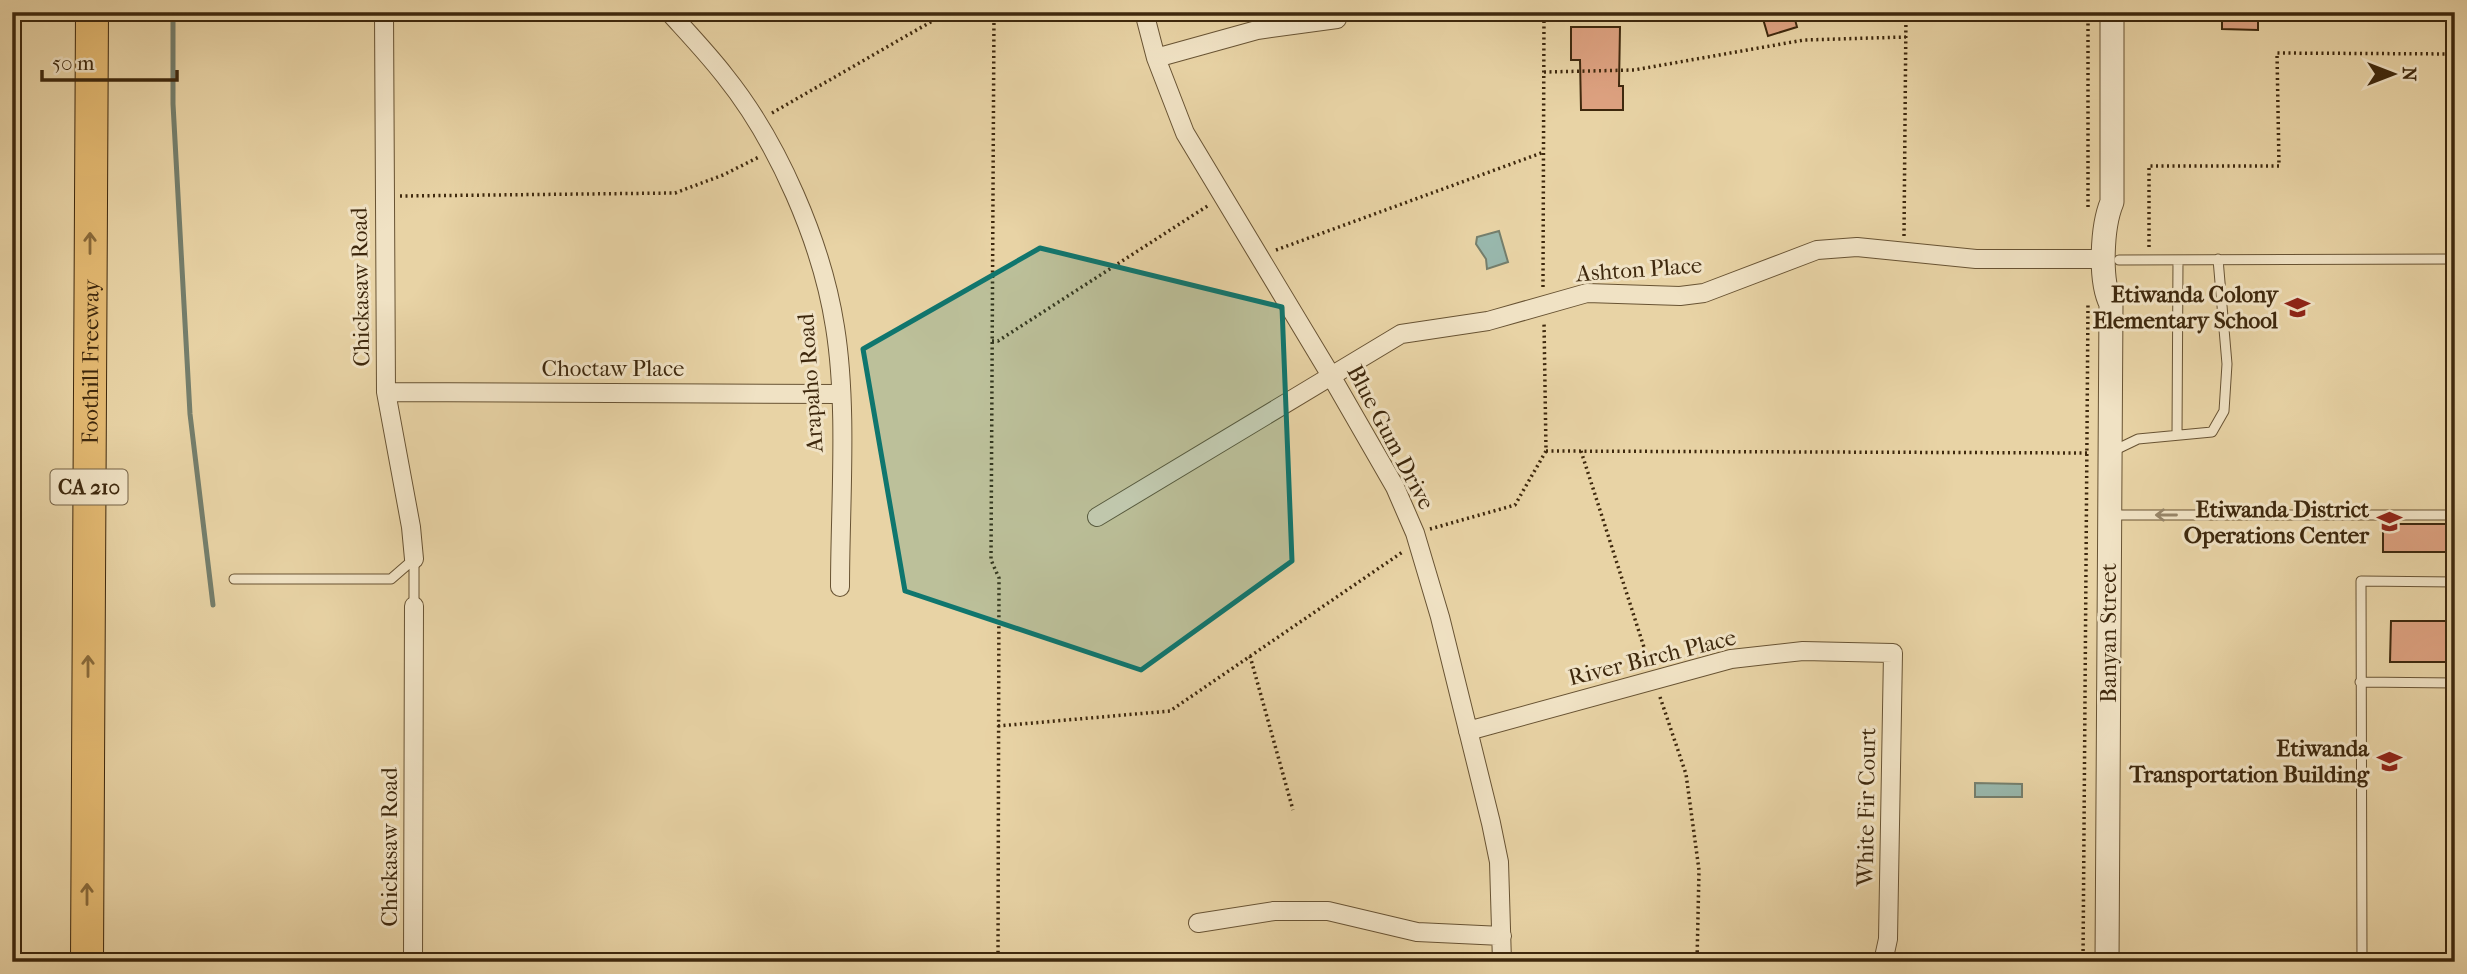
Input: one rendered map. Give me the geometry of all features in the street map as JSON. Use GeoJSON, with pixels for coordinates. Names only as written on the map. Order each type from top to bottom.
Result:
{"type":"FeatureCollection","features":[{"type":"Feature","properties":{"kind":"highway","name":"Foothill Freeway"},"geometry":{"type":"LineString","coordinates":[[87,962],[92,12]]}},
{"type":"Feature","properties":{"kind":"street","name":"Chickasaw Road"},"geometry":{"type":"LineString","coordinates":[[384,12],[386,392],[411,527],[414,559]]}},
{"type":"Feature","properties":{"kind":"street","name":"Arapaho Road"},"geometry":{"type":"LineString","coordinates":[[669,12],[726,77],[755,122],[798,202],[820,260],[835,327],[840,394],[839,587]]}},
{"type":"Feature","properties":{"kind":"street","name":"Blue Gum Drive"},"geometry":{"type":"LineString","coordinates":[[1144,12],[1156,58],[1185,133],[1395,487],[1416,538],[1468,730],[1499,862],[1502,962]]}},
{"type":"Feature","properties":{"kind":"street","name":"Banyan Street"},"geometry":{"type":"LineString","coordinates":[[2107,962],[2108,515],[2097,453],[2111,304],[2104,291],[2112,260],[2105,217],[2112,202],[2112,12]]}},
{"type":"Feature","properties":{"kind":"street"},"geometry":{"type":"LineString","coordinates":[[1156,58],[1256,30],[1337,19]]}},
{"type":"Feature","properties":{"kind":"street","name":"Ashton Place"},"geometry":{"type":"LineString","coordinates":[[1097,517],[1330,374],[1401,334],[1488,321],[1587,293],[1680,296],[1704,293],[1817,250],[1857,247],[1976,259],[2112,260]]}},
{"type":"Feature","properties":{"kind":"street","name":"Choctaw Place"},"geometry":{"type":"LineString","coordinates":[[386,392],[840,394]]}},
{"type":"Feature","properties":{"kind":"street","name":"Chickasaw Road"},"geometry":{"type":"LineString","coordinates":[[413,962],[414,606]]}},
{"type":"Feature","properties":{"kind":"street","name":"River Birch Place"},"geometry":{"type":"LineString","coordinates":[[1468,730],[1731,659],[1803,651],[1893,653]]}},
{"type":"Feature","properties":{"kind":"street","name":"White Fir Court"},"geometry":{"type":"LineString","coordinates":[[1883,962],[1888,939],[1893,653]]}},
{"type":"Feature","properties":{"kind":"street"},"geometry":{"type":"LineString","coordinates":[[1198,923],[1274,911],[1328,911],[1417,932],[1502,936]]}},
{"type":"Feature","properties":{"kind":"lane"},"geometry":{"type":"LineString","coordinates":[[2112,260],[2455,259]]}},
{"type":"Feature","properties":{"kind":"lane"},"geometry":{"type":"LineString","coordinates":[[2177,435],[2178,260]]}},
{"type":"Feature","properties":{"kind":"lane"},"geometry":{"type":"LineString","coordinates":[[2097,453],[2138,439],[2212,432],[2224,411],[2227,364],[2218,260]]}},
{"type":"Feature","properties":{"kind":"lane"},"geometry":{"type":"LineString","coordinates":[[2108,515],[2455,515]]}},
{"type":"Feature","properties":{"kind":"lane"},"geometry":{"type":"LineString","coordinates":[[234,579],[391,579],[414,559]]}},
{"type":"Feature","properties":{"kind":"lane"},"geometry":{"type":"LineString","coordinates":[[414,559],[414,606]]}},
{"type":"Feature","properties":{"kind":"lane"},"geometry":{"type":"LineString","coordinates":[[2362,962],[2361,581],[2455,582]]}},
{"type":"Feature","properties":{"kind":"lane"},"geometry":{"type":"LineString","coordinates":[[2360,682],[2455,683]]}},
{"type":"Feature","properties":{"kind":"path"},"geometry":{"type":"LineString","coordinates":[[755,122],[948,12]]}},
{"type":"Feature","properties":{"kind":"path"},"geometry":{"type":"LineString","coordinates":[[994,12],[991,560],[999,578],[998,962]]}},
{"type":"Feature","properties":{"kind":"path"},"geometry":{"type":"LineString","coordinates":[[998,726],[1170,711],[1416,538],[1515,505],[1546,451],[1543,306],[1544,12]]}},
{"type":"Feature","properties":{"kind":"path"},"geometry":{"type":"LineString","coordinates":[[1904,252],[1906,12]]}},
{"type":"Feature","properties":{"kind":"path"},"geometry":{"type":"LineString","coordinates":[[2088,12],[2088,219]]}},
{"type":"Feature","properties":{"kind":"path"},"geometry":{"type":"LineString","coordinates":[[1544,72],[1634,70],[1804,40],[1906,37]]}},
{"type":"Feature","properties":{"kind":"path"},"geometry":{"type":"LineString","coordinates":[[2149,260],[2149,166],[2279,166],[2277,53],[2455,54]]}},
{"type":"Feature","properties":{"kind":"path"},"geometry":{"type":"LineString","coordinates":[[384,196],[675,193],[723,175],[772,150]]}},
{"type":"Feature","properties":{"kind":"path"},"geometry":{"type":"LineString","coordinates":[[1259,257],[1544,152]]}},
{"type":"Feature","properties":{"kind":"path"},"geometry":{"type":"LineString","coordinates":[[992,341],[998,341],[1222,196]]}},
{"type":"Feature","properties":{"kind":"path"},"geometry":{"type":"LineString","coordinates":[[2083,962],[2097,453],[2088,301]]}},
{"type":"Feature","properties":{"kind":"path"},"geometry":{"type":"LineString","coordinates":[[1546,451],[2097,453]]}},
{"type":"Feature","properties":{"kind":"path"},"geometry":{"type":"LineString","coordinates":[[1581,451],[1686,774],[1699,870],[1697,962]]}},
{"type":"Feature","properties":{"kind":"path"},"geometry":{"type":"LineString","coordinates":[[1250,656],[1293,810]]}},
{"type":"Feature","properties":{"kind":"highlighted area"},"geometry":{"type":"Polygon","coordinates":[[[1040,248],[1282,307],[1292,561],[1141,670],[905,591],[863,349],[1040,248]]]}},
{"type":"Feature","properties":{"kind":"water"},"geometry":{"type":"Polygon","coordinates":[[[1499,231],[1508,262],[1487,269],[1486,259],[1476,244],[1477,237],[1499,231]]]}},
{"type":"Feature","properties":{"kind":"water"},"geometry":{"type":"Polygon","coordinates":[[[1975,783],[2022,784],[2022,797],[1975,797],[1975,783]]]}},
{"type":"Feature","properties":{"kind":"building"},"geometry":{"type":"Polygon","coordinates":[[[1761,12],[1793,12],[1797,27],[1768,36],[1761,12]]]}},
{"type":"Feature","properties":{"kind":"building"},"geometry":{"type":"Polygon","coordinates":[[[2222,12],[2258,12],[2258,30],[2222,29],[2222,12]]]}},
{"type":"Feature","properties":{"kind":"building"},"geometry":{"type":"Polygon","coordinates":[[[1571,27],[1620,27],[1619,86],[1623,86],[1623,110],[1581,110],[1580,60],[1571,60],[1571,27]]]}},
{"type":"Feature","properties":{"kind":"building"},"geometry":{"type":"Polygon","coordinates":[[[2383,524],[2455,524],[2455,552],[2383,552],[2383,524]]]}},
{"type":"Feature","properties":{"kind":"building"},"geometry":{"type":"Polygon","coordinates":[[[2391,621],[2455,621],[2455,662],[2390,662],[2391,621]]]}},
{"type":"Feature","properties":{"kind":"waterway"},"geometry":{"type":"LineString","coordinates":[[173,12],[173,104],[190,414],[213,605]]}},
{"type":"Feature","properties":{"kind":"place","name":"Etiwanda Colony Elementary School"},"geometry":{"type":"Point","coordinates":[2298,307]}},
{"type":"Feature","properties":{"kind":"place","name":"Etiwanda District Operations Center"},"geometry":{"type":"Point","coordinates":[2389,522]}},
{"type":"Feature","properties":{"kind":"place","name":"Etiwanda Transportation Building"},"geometry":{"type":"Point","coordinates":[2389,761]}}]}
